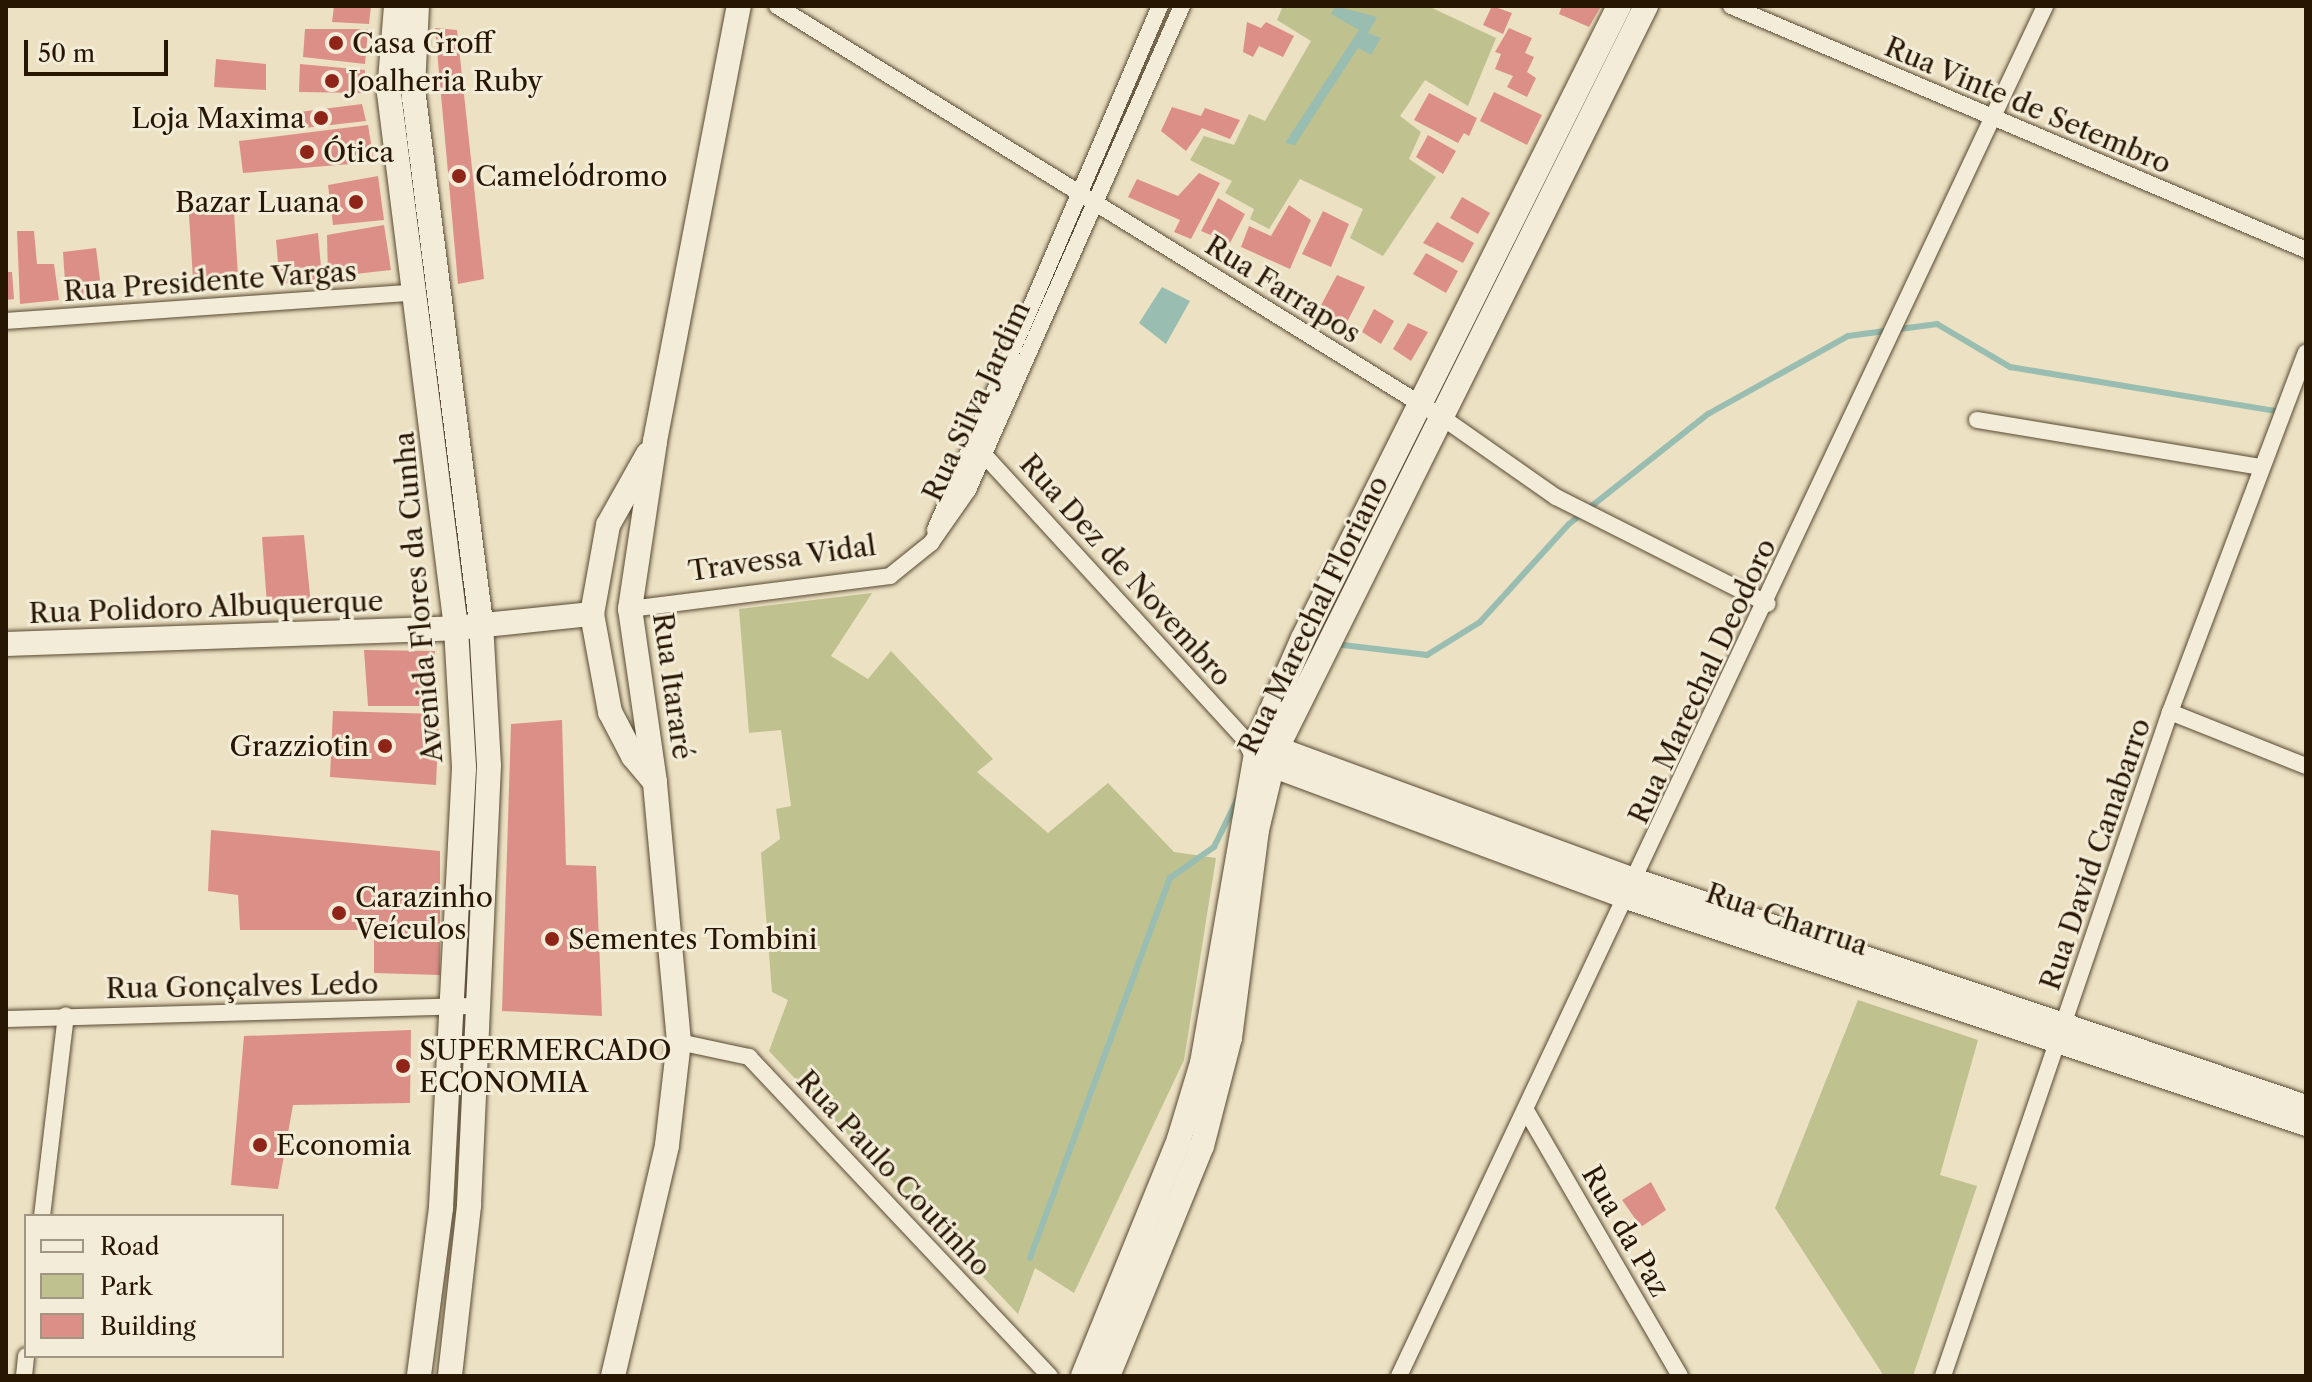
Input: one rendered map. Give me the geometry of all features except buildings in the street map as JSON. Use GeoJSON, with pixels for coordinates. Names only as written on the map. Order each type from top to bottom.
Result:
{"type":"FeatureCollection","features":[{"type":"Feature","properties":{"kind":"street","name":"Avenida Flores da Cunha"},"geometry":{"type":"LineString","coordinates":[[396,6],[389,93],[417,292],[456,628],[464,768],[454,1007],[441,1208],[419,1376]]}},
{"type":"Feature","properties":{"kind":"street","name":"Avenida Flores da Cunha"},"geometry":{"type":"LineString","coordinates":[[417,6],[413,89],[481,623],[489,765],[469,1206],[450,1376]]}},
{"type":"Feature","properties":{"kind":"street","name":"Rua Itararé"},"geometry":{"type":"LineString","coordinates":[[613,1376],[667,1145],[679,1042],[655,782],[630,609],[655,441],[739,6]]}},
{"type":"Feature","properties":{"kind":"street","name":"Rua Farrapos"},"geometry":{"type":"LineString","coordinates":[[777,6],[1432,412],[1556,497],[1768,604]]}},
{"type":"Feature","properties":{"kind":"street","name":"Rua Silva Jardim"},"geometry":{"type":"LineString","coordinates":[[931,543],[969,441],[1160,6]]}},
{"type":"Feature","properties":{"kind":"street","name":"Rua Silva Jardim"},"geometry":{"type":"LineString","coordinates":[[931,543],[958,509],[1182,6]]}},
{"type":"Feature","properties":{"kind":"street","name":"Rua Marechal Floriano"},"geometry":{"type":"LineString","coordinates":[[1108,1376],[1190,1142],[1260,751],[1303,638],[1432,412],[1543,187],[1619,6]]}},
{"type":"Feature","properties":{"kind":"street","name":"Rua Marechal Floriano"},"geometry":{"type":"LineString","coordinates":[[1543,187],[1646,6]]}},
{"type":"Feature","properties":{"kind":"street","name":"Rua Vinte de Setembro"},"geometry":{"type":"LineString","coordinates":[[1731,6],[2306,250]]}},
{"type":"Feature","properties":{"kind":"street","name":"Rua Marechal Deodoro"},"geometry":{"type":"LineString","coordinates":[[1399,1376],[1768,604],[2045,6]]}},
{"type":"Feature","properties":{"kind":"street","name":"Rua Presidente Vargas"},"geometry":{"type":"LineString","coordinates":[[6,321],[417,292]]}},
{"type":"Feature","properties":{"kind":"street"},"geometry":{"type":"LineString","coordinates":[[1024,316],[1040,324]]}},
{"type":"Feature","properties":{"kind":"street","name":"Rua David Canabarro"},"geometry":{"type":"LineString","coordinates":[[1943,1376],[2170,712],[2306,353]]}},
{"type":"Feature","properties":{"kind":"street"},"geometry":{"type":"LineString","coordinates":[[1977,420],[2261,467]]}},
{"type":"Feature","properties":{"kind":"street"},"geometry":{"type":"LineString","coordinates":[[655,441],[608,525],[592,614],[610,712],[633,756],[655,782]]}},
{"type":"Feature","properties":{"kind":"street","name":"Rua Dez de Novembro"},"geometry":{"type":"LineString","coordinates":[[969,441],[984,453],[1260,751]]}},
{"type":"Feature","properties":{"kind":"street","name":"Travessa Vidal"},"geometry":{"type":"LineString","coordinates":[[630,609],[890,576],[931,543]]}},
{"type":"Feature","properties":{"kind":"street"},"geometry":{"type":"LineString","coordinates":[[456,628],[481,623],[592,614]]}},
{"type":"Feature","properties":{"kind":"street","name":"Rua Polidoro Albuquerque"},"geometry":{"type":"LineString","coordinates":[[6,644],[456,628]]}},
{"type":"Feature","properties":{"kind":"street"},"geometry":{"type":"LineString","coordinates":[[2170,712],[2306,766]]}},
{"type":"Feature","properties":{"kind":"street","name":"Rua Charrua"},"geometry":{"type":"LineString","coordinates":[[1260,751],[1633,889],[2211,1084],[2306,1124]]}},
{"type":"Feature","properties":{"kind":"street","name":"Rua Gonçalves Ledo"},"geometry":{"type":"LineString","coordinates":[[6,1019],[480,1006]]}},
{"type":"Feature","properties":{"kind":"street"},"geometry":{"type":"LineString","coordinates":[[42,1214],[66,1015]]}},
{"type":"Feature","properties":{"kind":"street","name":"Rua Paulo Coutinho"},"geometry":{"type":"LineString","coordinates":[[679,1042],[749,1057],[1050,1376]]}},
{"type":"Feature","properties":{"kind":"street","name":"Rua Charrua"},"geometry":{"type":"LineString","coordinates":[[2211,1084],[2306,1107]]}},
{"type":"Feature","properties":{"kind":"street","name":"Rua da Paz"},"geometry":{"type":"LineString","coordinates":[[1527,1112],[1680,1376]]}},
{"type":"Feature","properties":{"kind":"street","name":"Rua Marechal Floriano"},"geometry":{"type":"LineString","coordinates":[[1083,1376],[1190,1142]]}},
{"type":"Feature","properties":{"kind":"street"},"geometry":{"type":"LineString","coordinates":[[441,1208],[469,1206]]}},
{"type":"Feature","properties":{"kind":"green space"},"geometry":{"type":"Polygon","coordinates":[[[1283,6],[1428,6],[1496,38],[1468,106],[1425,80],[1400,116],[1421,132],[1409,159],[1436,177],[1383,256],[1350,238],[1363,209],[1300,179],[1269,229],[1250,219],[1254,209],[1225,193],[1232,181],[1190,160],[1204,136],[1234,145],[1249,114],[1265,121],[1311,41],[1277,20],[1283,6]]]}},
{"type":"Feature","properties":{"kind":"green space"},"geometry":{"type":"Polygon","coordinates":[[[872,593],[831,656],[868,679],[891,651],[993,759],[977,772],[1048,833],[1108,783],[1174,852],[1216,858],[1184,1060],[1074,1293],[1035,1268],[1018,1314],[769,1051],[788,1000],[772,992],[761,853],[780,839],[776,809],[791,806],[781,730],[749,733],[739,609],[872,593]]]}},
{"type":"Feature","properties":{"kind":"green space"},"geometry":{"type":"Polygon","coordinates":[[[1858,1000],[1978,1040],[1940,1175],[1977,1186],[1913,1376],[1884,1376],[1775,1208],[1858,1000]]]}},
{"type":"Feature","properties":{"kind":"water"},"geometry":{"type":"Polygon","coordinates":[[[1335,6],[1377,17],[1368,33],[1381,38],[1371,55],[1358,48],[1295,145],[1285,143],[1359,30],[1331,14],[1335,6]]]}},
{"type":"Feature","properties":{"kind":"water"},"geometry":{"type":"Polygon","coordinates":[[[1162,287],[1190,301],[1166,344],[1139,323],[1162,287]]]}},
{"type":"Feature","properties":{"kind":"waterway"},"geometry":{"type":"LineString","coordinates":[[1334,644],[1427,655],[1480,622],[1569,524],[1708,414],[1848,336],[1937,324],[2010,367],[2276,411]]}},
{"type":"Feature","properties":{"kind":"waterway"},"geometry":{"type":"LineString","coordinates":[[1030,1258],[1170,878],[1214,847],[1238,798]]}},
{"type":"Feature","properties":{"kind":"place","name":"Casa Groff"},"geometry":{"type":"Point","coordinates":[336,43]}},
{"type":"Feature","properties":{"kind":"place","name":"Joalheria Ruby"},"geometry":{"type":"Point","coordinates":[332,81]}},
{"type":"Feature","properties":{"kind":"place","name":"Loja Maxima"},"geometry":{"type":"Point","coordinates":[321,118]}},
{"type":"Feature","properties":{"kind":"place","name":"Ótica"},"geometry":{"type":"Point","coordinates":[307,152]}},
{"type":"Feature","properties":{"kind":"place","name":"Camelódromo"},"geometry":{"type":"Point","coordinates":[459,176]}},
{"type":"Feature","properties":{"kind":"place","name":"Bazar Luana"},"geometry":{"type":"Point","coordinates":[356,202]}},
{"type":"Feature","properties":{"kind":"place","name":"Grazziotin"},"geometry":{"type":"Point","coordinates":[385,746]}},
{"type":"Feature","properties":{"kind":"place","name":"Carazinho Veículos"},"geometry":{"type":"Point","coordinates":[339,913]}},
{"type":"Feature","properties":{"kind":"place","name":"Sementes Tombini"},"geometry":{"type":"Point","coordinates":[552,939]}},
{"type":"Feature","properties":{"kind":"place","name":"SUPERMERCADO ECONOMIA"},"geometry":{"type":"Point","coordinates":[403,1066]}},
{"type":"Feature","properties":{"kind":"place","name":"Economia"},"geometry":{"type":"Point","coordinates":[260,1145]}}]}
